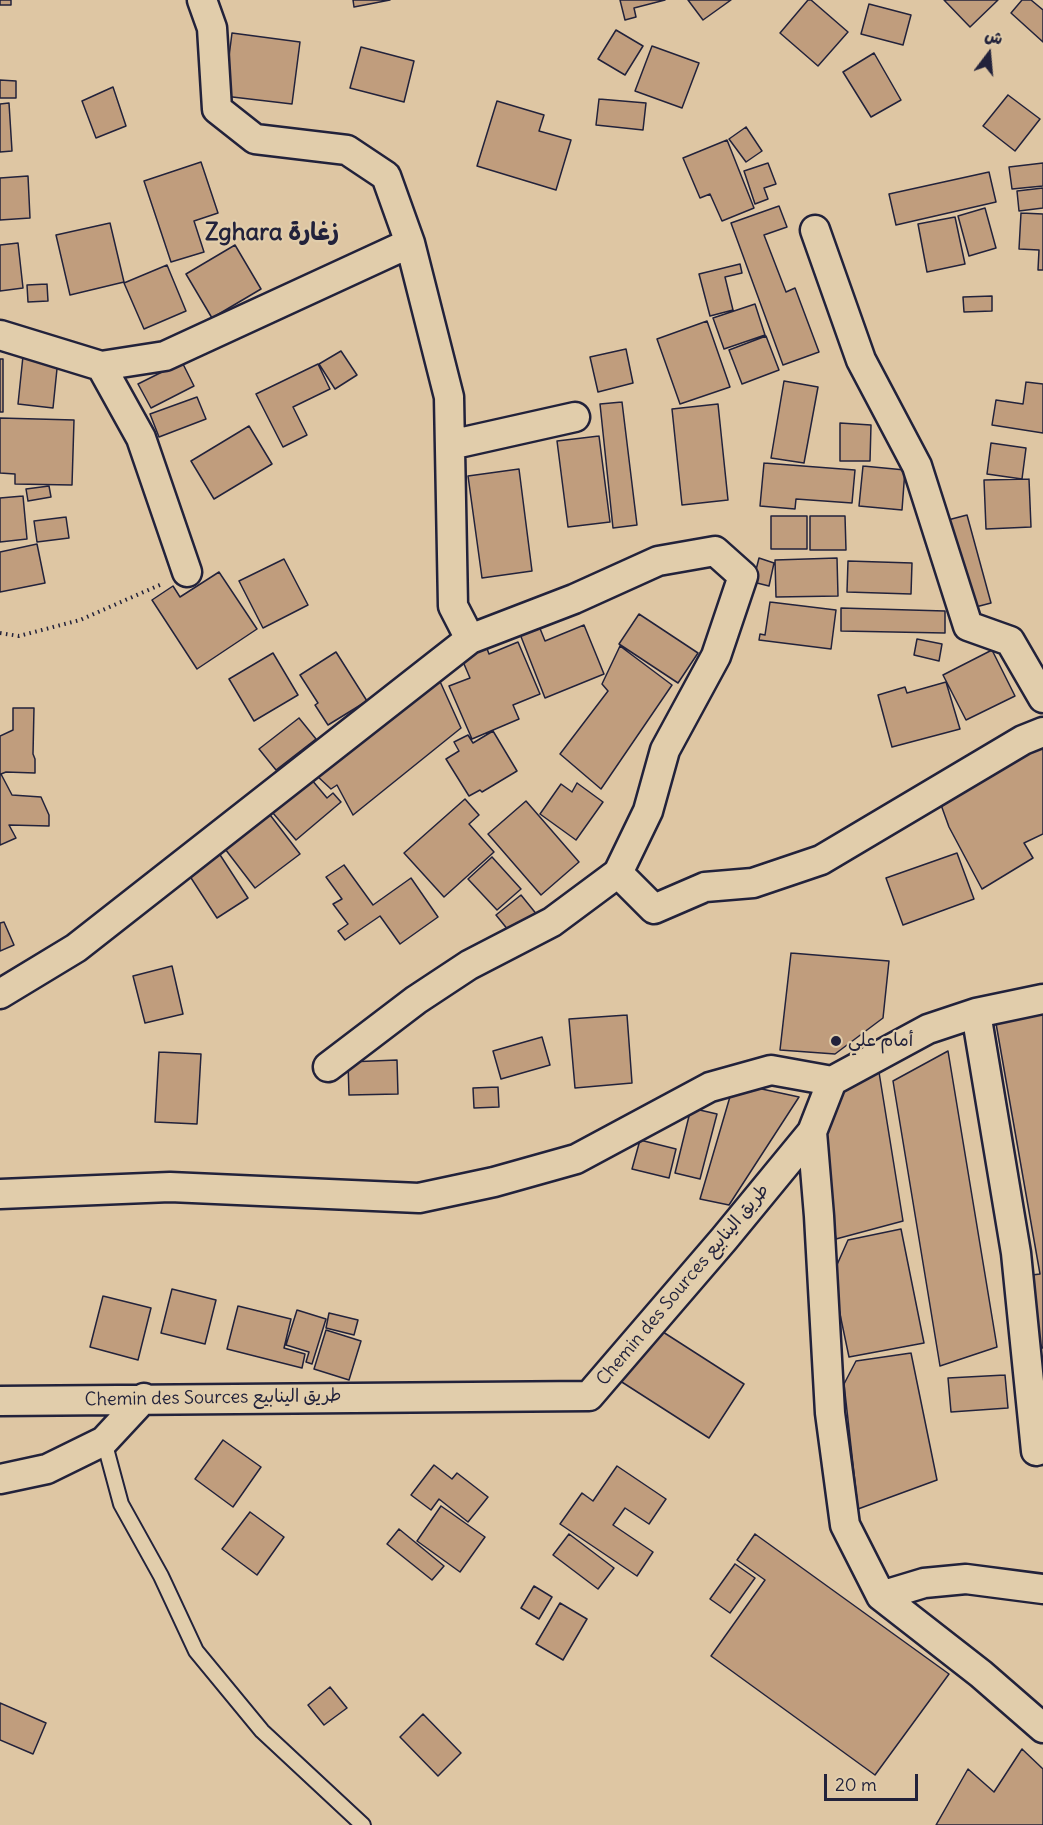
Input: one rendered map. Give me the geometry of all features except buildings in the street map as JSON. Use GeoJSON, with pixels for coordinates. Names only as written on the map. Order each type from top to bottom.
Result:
{"type":"FeatureCollection","features":[{"type":"Feature","properties":{"kind":"street"},"geometry":{"type":"LineString","coordinates":[[202,0],[212,28],[217,109],[255,139],[346,150],[386,176],[410,243],[449,397],[453,606],[470,639]]}},
{"type":"Feature","properties":{"kind":"street"},"geometry":{"type":"LineString","coordinates":[[816,230],[861,360],[916,466],[968,626],[1010,640],[1043,698]]}},
{"type":"Feature","properties":{"kind":"street"},"geometry":{"type":"LineString","coordinates":[[0,335],[101,366],[165,356],[410,243]]}},
{"type":"Feature","properties":{"kind":"street"},"geometry":{"type":"LineString","coordinates":[[101,366],[141,438],[187,572]]}},
{"type":"Feature","properties":{"kind":"street"},"geometry":{"type":"LineString","coordinates":[[450,445],[575,417]]}},
{"type":"Feature","properties":{"kind":"street"},"geometry":{"type":"LineString","coordinates":[[0,994],[76,948],[470,639],[574,599],[658,561],[715,551],[743,576],[716,656],[665,750],[648,811],[618,873],[552,922],[469,964],[416,1000],[328,1067]]}},
{"type":"Feature","properties":{"kind":"street"},"geometry":{"type":"LineString","coordinates":[[618,873],[654,909],[705,887],[753,883],[821,860],[1023,740],[1043,732]]}},
{"type":"Feature","properties":{"kind":"street"},"geometry":{"type":"LineString","coordinates":[[0,1194],[170,1187],[419,1198],[494,1182],[576,1159],[710,1087],[771,1070],[832,1081],[928,1029],[976,1013],[1043,999]]}},
{"type":"Feature","properties":{"kind":"street"},"geometry":{"type":"LineString","coordinates":[[976,1013],[1016,1253],[1036,1451],[1043,1449]]}},
{"type":"Feature","properties":{"kind":"street","name":"Chemin des Sources طريق الينابيع"},"geometry":{"type":"LineString","coordinates":[[0,1401],[589,1396],[724,1239],[812,1132],[832,1081]]}},
{"type":"Feature","properties":{"kind":"street"},"geometry":{"type":"LineString","coordinates":[[812,1132],[830,1413],[845,1525],[881,1596],[981,1674],[1043,1728]]}},
{"type":"Feature","properties":{"kind":"street"},"geometry":{"type":"LineString","coordinates":[[0,1479],[47,1469],[104,1441],[144,1398]]}},
{"type":"Feature","properties":{"kind":"street"},"geometry":{"type":"LineString","coordinates":[[881,1596],[924,1583],[966,1579],[1043,1589]]}},
{"type":"Feature","properties":{"kind":"lane"},"geometry":{"type":"LineString","coordinates":[[104,1441],[121,1504],[161,1576],[196,1651],[262,1731],[363,1825]]}},
{"type":"Feature","properties":{"kind":"path"},"geometry":{"type":"LineString","coordinates":[[0,633],[19,636],[80,620],[187,572]]}},
{"type":"Feature","properties":{"kind":"place","name":"أمام علي"},"geometry":{"type":"Point","coordinates":[836,1041]}},
{"type":"Feature","properties":{"kind":"district","name":"Zghara زغارة"},"geometry":{"type":"Point","coordinates":[272,233]}}]}
